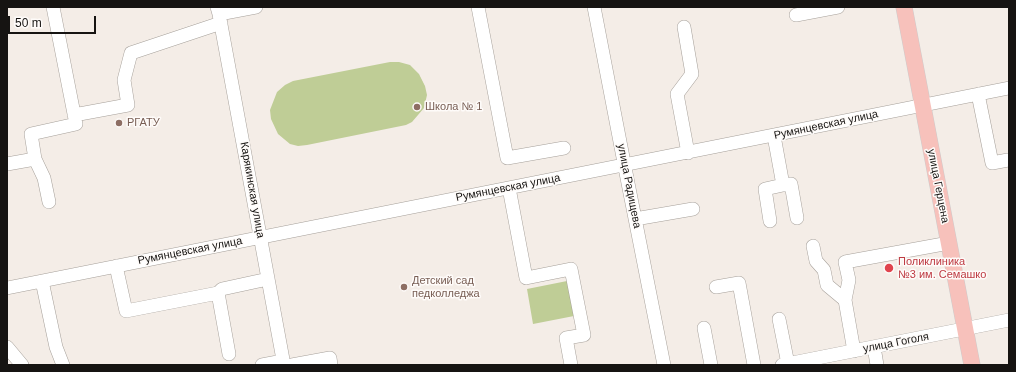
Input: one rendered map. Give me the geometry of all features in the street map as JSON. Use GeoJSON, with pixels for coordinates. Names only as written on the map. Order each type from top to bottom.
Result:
{"type":"FeatureCollection","features":[{"type":"Feature","properties":{"kind":"main road","name":"улица Герцена"},"geometry":{"type":"LineString","coordinates":[[904,7],[972,365]]}},
{"type":"Feature","properties":{"kind":"street"},"geometry":{"type":"LineString","coordinates":[[50,202],[44,178],[35,159],[31,134],[76,124],[53,7]]}},
{"type":"Feature","properties":{"kind":"street"},"geometry":{"type":"LineString","coordinates":[[74,116],[128,105],[124,80],[131,53],[219,15],[256,7]]}},
{"type":"Feature","properties":{"kind":"street"},"geometry":{"type":"LineString","coordinates":[[478,7],[507,158],[564,148]]}},
{"type":"Feature","properties":{"kind":"street","name":"улица Радищева"},"geometry":{"type":"LineString","coordinates":[[594,7],[664,365]]}},
{"type":"Feature","properties":{"kind":"street"},"geometry":{"type":"LineString","coordinates":[[796,15],[838,7]]}},
{"type":"Feature","properties":{"kind":"street","name":"Карякинская улица"},"geometry":{"type":"LineString","coordinates":[[219,15],[268,279],[286,364]]}},
{"type":"Feature","properties":{"kind":"street"},"geometry":{"type":"LineString","coordinates":[[684,27],[692,74],[676,94],[688,153]]}},
{"type":"Feature","properties":{"kind":"street","name":"Румянцевская улица"},"geometry":{"type":"LineString","coordinates":[[7,288],[1009,88]]}},
{"type":"Feature","properties":{"kind":"street"},"geometry":{"type":"LineString","coordinates":[[978,94],[992,163],[1008,160]]}},
{"type":"Feature","properties":{"kind":"street"},"geometry":{"type":"LineString","coordinates":[[774,136],[783,185]]}},
{"type":"Feature","properties":{"kind":"street"},"geometry":{"type":"LineString","coordinates":[[7,164],[35,159]]}},
{"type":"Feature","properties":{"kind":"street"},"geometry":{"type":"LineString","coordinates":[[770,221],[765,189],[791,184],[797,218]]}},
{"type":"Feature","properties":{"kind":"street"},"geometry":{"type":"LineString","coordinates":[[508,188],[526,278],[571,269],[584,335],[566,338],[571,365]]}},
{"type":"Feature","properties":{"kind":"street"},"geometry":{"type":"LineString","coordinates":[[635,219],[693,209]]}},
{"type":"Feature","properties":{"kind":"street"},"geometry":{"type":"LineString","coordinates":[[854,351],[845,300],[848,280],[845,262],[949,244]]}},
{"type":"Feature","properties":{"kind":"street"},"geometry":{"type":"LineString","coordinates":[[813,246],[816,261],[824,270],[827,285],[845,300]]}},
{"type":"Feature","properties":{"kind":"street"},"geometry":{"type":"LineString","coordinates":[[116,266],[126,311],[218,293],[222,289],[268,279]]}},
{"type":"Feature","properties":{"kind":"street"},"geometry":{"type":"LineString","coordinates":[[42,281],[56,346],[63,365]]}},
{"type":"Feature","properties":{"kind":"street"},"geometry":{"type":"LineString","coordinates":[[716,287],[739,283],[754,365]]}},
{"type":"Feature","properties":{"kind":"street"},"geometry":{"type":"LineString","coordinates":[[218,293],[229,354]]}},
{"type":"Feature","properties":{"kind":"street"},"geometry":{"type":"LineString","coordinates":[[778,319],[785,364]]}},
{"type":"Feature","properties":{"kind":"street","name":"улица Гоголя"},"geometry":{"type":"LineString","coordinates":[[785,364],[1009,320]]}},
{"type":"Feature","properties":{"kind":"street"},"geometry":{"type":"LineString","coordinates":[[704,328],[711,365]]}},
{"type":"Feature","properties":{"kind":"street"},"geometry":{"type":"LineString","coordinates":[[7,347],[22,365]]}},
{"type":"Feature","properties":{"kind":"street"},"geometry":{"type":"LineString","coordinates":[[874,347],[878,365]]}},
{"type":"Feature","properties":{"kind":"street"},"geometry":{"type":"LineString","coordinates":[[262,365],[286,364],[330,358],[331,365]]}},
{"type":"Feature","properties":{"kind":"green space"},"geometry":{"type":"Polygon","coordinates":[[[390,62],[399,62],[410,65],[419,74],[425,86],[427,95],[424,108],[412,122],[406,125],[298,146],[290,144],[278,134],[271,119],[270,110],[277,92],[285,85],[293,81],[390,62]]]}},
{"type":"Feature","properties":{"kind":"green space"},"geometry":{"type":"Polygon","coordinates":[[[567,281],[574,316],[533,324],[527,289],[567,281]]]}},
{"type":"Feature","properties":{"kind":"place","name":"Школа № 1"},"geometry":{"type":"Point","coordinates":[417,107]}},
{"type":"Feature","properties":{"kind":"place","name":"РГАТУ"},"geometry":{"type":"Point","coordinates":[119,123]}},
{"type":"Feature","properties":{"kind":"place","name":"Поликлиника №3 им. Семашко"},"geometry":{"type":"Point","coordinates":[889,268]}},
{"type":"Feature","properties":{"kind":"place","name":"Детский сад педколледжа"},"geometry":{"type":"Point","coordinates":[404,287]}}]}
